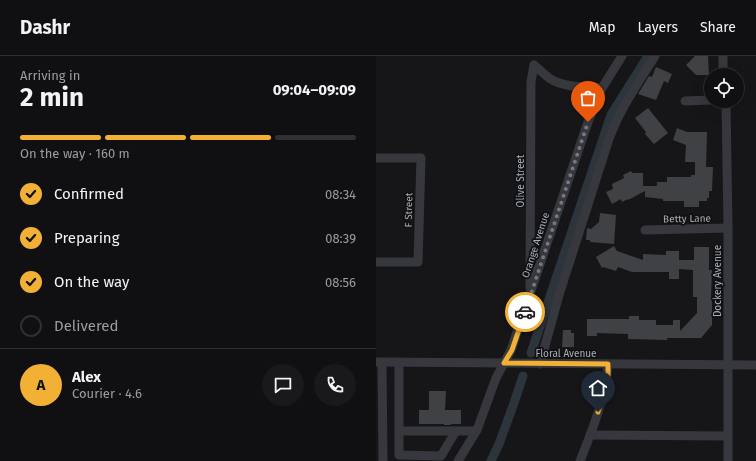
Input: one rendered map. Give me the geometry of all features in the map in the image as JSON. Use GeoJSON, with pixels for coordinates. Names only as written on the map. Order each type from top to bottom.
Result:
{"type":"FeatureCollection","features":[{"type":"Feature","properties":{"kind":"street","name":"Orange Avenue"},"geometry":{"type":"LineString","coordinates":[[458,461],[476,432],[496,378],[512,350],[588,122],[602,88],[622,56]]}},
{"type":"Feature","properties":{"kind":"street"},"geometry":{"type":"LineString","coordinates":[[540,364],[559,295],[609,139],[622,110],[655,56]]}},
{"type":"Feature","properties":{"kind":"street"},"geometry":{"type":"LineString","coordinates":[[723,56],[723,68]]}},
{"type":"Feature","properties":{"kind":"street","name":"Olive Street"},"geometry":{"type":"LineString","coordinates":[[530,297],[531,82],[534,65],[560,84],[602,88]]}},
{"type":"Feature","properties":{"kind":"street"},"geometry":{"type":"LineString","coordinates":[[684,101],[704,100]]}},
{"type":"Feature","properties":{"kind":"street","name":"Dockery Avenue"},"geometry":{"type":"LineString","coordinates":[[726,108],[728,228],[728,461]]}},
{"type":"Feature","properties":{"kind":"street","name":"F Street"},"geometry":{"type":"LineString","coordinates":[[376,158],[420,158],[418,262],[376,262]]}},
{"type":"Feature","properties":{"kind":"street","name":"Betty Lane"},"geometry":{"type":"LineString","coordinates":[[646,230],[728,228]]}},
{"type":"Feature","properties":{"kind":"street"},"geometry":{"type":"LineString","coordinates":[[379,362],[383,461]]}},
{"type":"Feature","properties":{"kind":"street","name":"Floral Avenue"},"geometry":{"type":"LineString","coordinates":[[379,362],[756,364]]}},
{"type":"Feature","properties":{"kind":"street"},"geometry":{"type":"LineString","coordinates":[[399,362],[399,456],[441,456],[456,431]]}},
{"type":"Feature","properties":{"kind":"street"},"geometry":{"type":"LineString","coordinates":[[580,461],[608,378],[608,364]]}},
{"type":"Feature","properties":{"kind":"street"},"geometry":{"type":"LineString","coordinates":[[399,431],[476,432]]}},
{"type":"Feature","properties":{"kind":"street"},"geometry":{"type":"LineString","coordinates":[[590,435],[728,436]]}},
{"type":"Feature","properties":{"kind":"building"},"geometry":{"type":"Polygon","coordinates":[[[695,56],[708,56],[709,68],[704,68],[704,75],[696,75],[686,65],[695,56]]]}},
{"type":"Feature","properties":{"kind":"building"},"geometry":{"type":"Polygon","coordinates":[[[656,67],[672,74],[668,83],[664,81],[656,100],[638,94],[649,76],[652,77],[656,67]]]}},
{"type":"Feature","properties":{"kind":"building"},"geometry":{"type":"Polygon","coordinates":[[[648,108],[668,133],[654,144],[645,134],[646,132],[635,118],[648,108]]]}},
{"type":"Feature","properties":{"kind":"building"},"geometry":{"type":"Polygon","coordinates":[[[677,128],[687,132],[707,132],[706,167],[713,167],[712,191],[709,191],[709,198],[707,198],[707,201],[699,201],[699,207],[684,207],[684,201],[663,201],[663,199],[645,197],[645,191],[628,200],[622,202],[621,199],[612,204],[606,192],[613,189],[612,184],[624,178],[623,175],[631,171],[632,173],[643,173],[643,186],[657,186],[657,182],[667,182],[667,177],[691,177],[691,175],[695,175],[695,162],[685,162],[686,145],[673,140],[677,128]]]}},
{"type":"Feature","properties":{"kind":"building"},"geometry":{"type":"Polygon","coordinates":[[[600,213],[616,215],[614,244],[590,242],[590,240],[586,240],[587,228],[591,229],[599,222],[600,213]]]}},
{"type":"Feature","properties":{"kind":"building"},"geometry":{"type":"Polygon","coordinates":[[[614,246],[617,251],[643,260],[643,254],[666,255],[666,251],[679,251],[679,260],[694,260],[694,247],[709,247],[709,270],[712,270],[712,325],[701,338],[667,338],[667,340],[628,339],[628,334],[597,333],[597,336],[587,336],[587,319],[629,319],[629,316],[639,316],[639,320],[656,320],[656,325],[673,325],[673,320],[680,320],[680,331],[697,313],[697,297],[693,297],[693,270],[679,269],[679,279],[669,279],[669,272],[632,272],[618,267],[616,271],[602,268],[596,257],[614,246]]]}},
{"type":"Feature","properties":{"kind":"building"},"geometry":{"type":"Polygon","coordinates":[[[563,330],[571,330],[571,333],[574,333],[574,347],[562,347],[563,330]]]}},
{"type":"Feature","properties":{"kind":"building"},"geometry":{"type":"Polygon","coordinates":[[[429,391],[446,391],[445,410],[461,410],[461,424],[419,424],[419,410],[429,410],[429,391]]]}},
{"type":"Feature","properties":{"kind":"waterway"},"geometry":{"type":"LineString","coordinates":[[531,353],[611,115],[648,56]]}},
{"type":"Feature","properties":{"kind":"waterway"},"geometry":{"type":"LineString","coordinates":[[491,461],[499,444],[523,376]]}},
{"type":"Feature","properties":{"kind":"way so far"},"geometry":{"type":"LineString","coordinates":[[525,312],[588,122]]}},
{"type":"Feature","properties":{"kind":"route"},"geometry":{"type":"LineString","coordinates":[[525,312],[512,350],[504,363],[608,364],[608,378],[598,412]]}}]}
